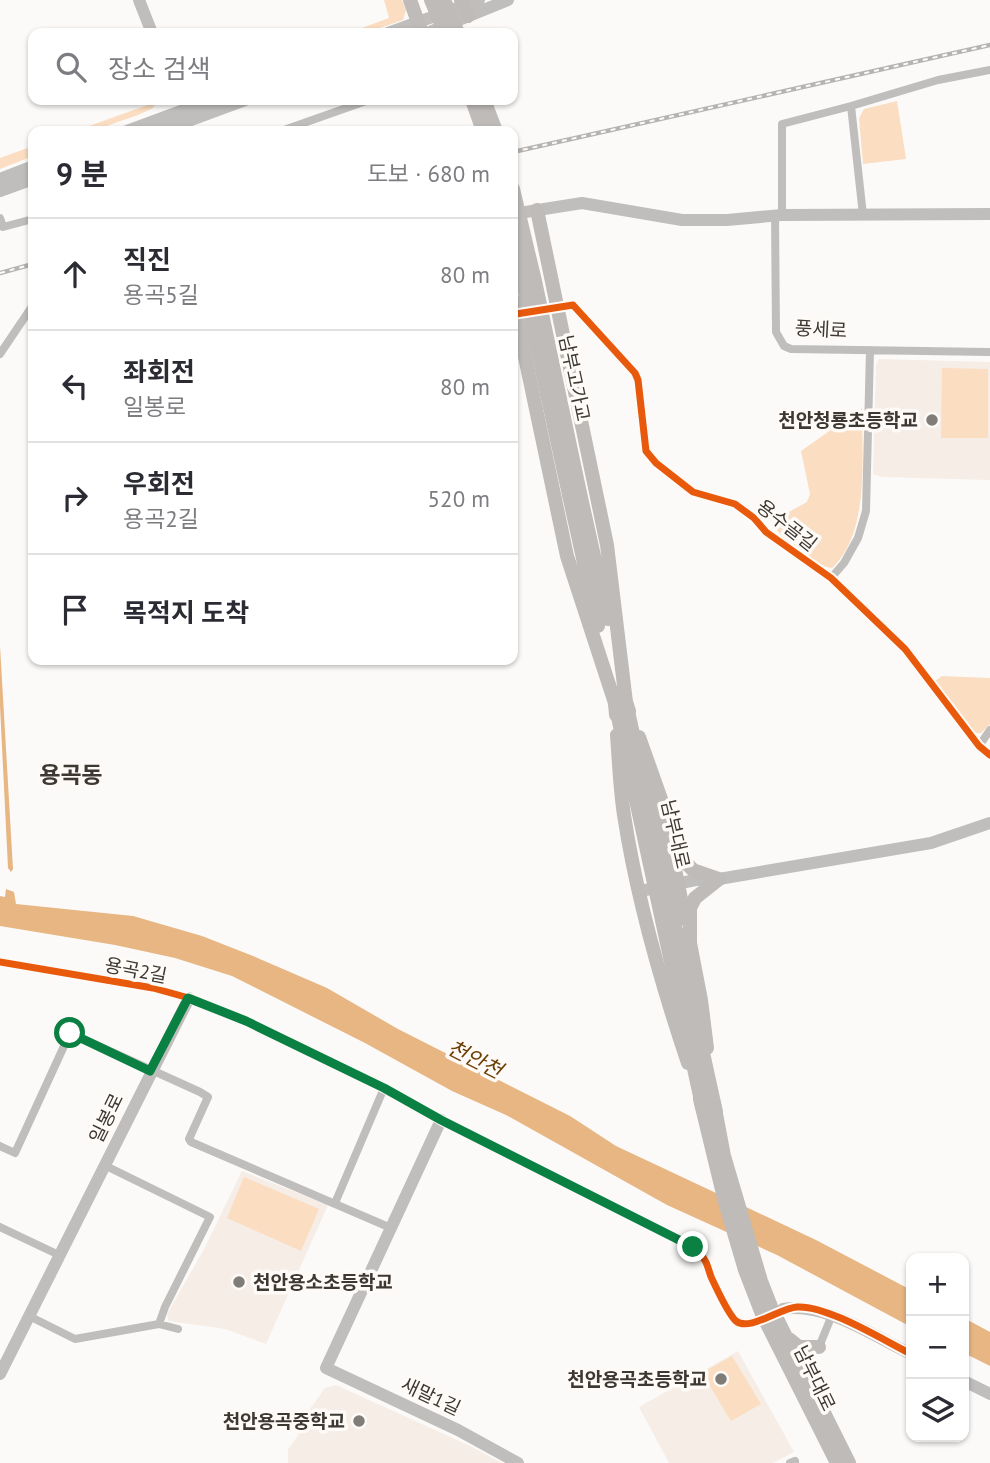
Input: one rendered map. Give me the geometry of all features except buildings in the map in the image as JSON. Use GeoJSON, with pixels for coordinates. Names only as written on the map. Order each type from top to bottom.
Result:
{"type":"FeatureCollection","features":[{"type":"Feature","properties":{"kind":"highway"},"geometry":{"type":"LineString","coordinates":[[410,0],[422,28]]}},
{"type":"Feature","properties":{"kind":"highway"},"geometry":{"type":"LineString","coordinates":[[431,0],[443,28]]}},
{"type":"Feature","properties":{"kind":"highway"},"geometry":{"type":"LineString","coordinates":[[444,0],[456,28]]}},
{"type":"Feature","properties":{"kind":"highway"},"geometry":{"type":"LineString","coordinates":[[474,105],[482,126]]}},
{"type":"Feature","properties":{"kind":"highway"},"geometry":{"type":"LineString","coordinates":[[486,105],[494,126]]}},
{"type":"Feature","properties":{"kind":"highway","name":"남부고가교"},"geometry":{"type":"LineString","coordinates":[[518,210],[535,281],[575,494]]}},
{"type":"Feature","properties":{"kind":"highway"},"geometry":{"type":"LineString","coordinates":[[537,210],[607,545],[621,702],[624,814],[664,990],[709,1111]]}},
{"type":"Feature","properties":{"kind":"highway","name":"남부고가교"},"geometry":{"type":"LineString","coordinates":[[518,258],[575,494]]}},
{"type":"Feature","properties":{"kind":"highway"},"geometry":{"type":"LineString","coordinates":[[518,326],[567,556],[621,702],[661,799],[701,1000],[709,1111]]}},
{"type":"Feature","properties":{"kind":"highway","name":"남부대로"},"geometry":{"type":"LineString","coordinates":[[575,494],[709,1111],[761,1281],[849,1463]]}},
{"type":"Feature","properties":{"kind":"highway"},"geometry":{"type":"LineString","coordinates":[[671,848],[693,870],[719,879]]}},
{"type":"Feature","properties":{"kind":"highway"},"geometry":{"type":"LineString","coordinates":[[690,943],[690,908],[695,898],[719,879]]}},
{"type":"Feature","properties":{"kind":"highway","name":"남부대로"},"geometry":{"type":"LineString","coordinates":[[709,1111],[714,1160],[745,1270],[762,1314],[837,1463]]}},
{"type":"Feature","properties":{"kind":"highway"},"geometry":{"type":"LineString","coordinates":[[784,1332],[792,1343],[799,1347],[819,1347]]}},
{"type":"Feature","properties":{"kind":"highway"},"geometry":{"type":"LineString","coordinates":[[806,1378],[807,1364],[819,1347]]}},
{"type":"Feature","properties":{"kind":"street"},"geometry":{"type":"LineString","coordinates":[[139,0],[150,28]]}},
{"type":"Feature","properties":{"kind":"street"},"geometry":{"type":"LineString","coordinates":[[424,28],[479,0]]}},
{"type":"Feature","properties":{"kind":"street"},"geometry":{"type":"LineString","coordinates":[[464,7],[508,0]]}},
{"type":"Feature","properties":{"kind":"street"},"geometry":{"type":"LineString","coordinates":[[778,215],[782,124],[938,80],[990,70]]}},
{"type":"Feature","properties":{"kind":"street"},"geometry":{"type":"LineString","coordinates":[[169,126],[203,105]]}},
{"type":"Feature","properties":{"kind":"street"},"geometry":{"type":"LineString","coordinates":[[146,126],[226,105]]}},
{"type":"Feature","properties":{"kind":"street"},"geometry":{"type":"LineString","coordinates":[[295,126],[355,105]]}},
{"type":"Feature","properties":{"kind":"street"},"geometry":{"type":"LineString","coordinates":[[851,106],[863,215]]}},
{"type":"Feature","properties":{"kind":"street"},"geometry":{"type":"LineString","coordinates":[[0,179],[28,168]]}},
{"type":"Feature","properties":{"kind":"street"},"geometry":{"type":"LineString","coordinates":[[0,191],[28,181]]}},
{"type":"Feature","properties":{"kind":"street"},"geometry":{"type":"LineString","coordinates":[[518,213],[582,203],[682,219],[727,220],[778,215],[990,214]]}},
{"type":"Feature","properties":{"kind":"street","name":"풍세로"},"geometry":{"type":"LineString","coordinates":[[778,215],[776,332],[779,340],[791,349],[990,352]]}},
{"type":"Feature","properties":{"kind":"street"},"geometry":{"type":"LineString","coordinates":[[0,218],[3,228],[28,220]]}},
{"type":"Feature","properties":{"kind":"street","name":"용수골길"},"geometry":{"type":"LineString","coordinates":[[557,307],[573,305],[635,373],[646,451],[656,463],[693,492],[735,504],[754,518],[766,532],[831,578],[905,649],[979,746],[990,755]]}},
{"type":"Feature","properties":{"kind":"street"},"geometry":{"type":"LineString","coordinates":[[518,307],[557,307]]}},
{"type":"Feature","properties":{"kind":"street"},"geometry":{"type":"LineString","coordinates":[[0,354],[28,312]]}},
{"type":"Feature","properties":{"kind":"street"},"geometry":{"type":"LineString","coordinates":[[831,578],[844,563],[858,538],[866,511],[870,351]]}},
{"type":"Feature","properties":{"kind":"street"},"geometry":{"type":"LineString","coordinates":[[979,746],[990,730]]}},
{"type":"Feature","properties":{"kind":"street"},"geometry":{"type":"LineString","coordinates":[[640,891],[931,843],[990,823]]}},
{"type":"Feature","properties":{"kind":"street","name":"용곡2길"},"geometry":{"type":"LineString","coordinates":[[0,962],[153,988],[188,998],[246,1021],[384,1088],[441,1120],[693,1247],[705,1259],[711,1278],[735,1320],[742,1325],[751,1324]]}},
{"type":"Feature","properties":{"kind":"street","name":"일봉로"},"geometry":{"type":"LineString","coordinates":[[0,1374],[188,998]]}},
{"type":"Feature","properties":{"kind":"street"},"geometry":{"type":"LineString","coordinates":[[0,1146],[15,1153],[70,1033],[208,1097],[189,1139],[191,1142],[391,1228],[441,1120]]}},
{"type":"Feature","properties":{"kind":"street"},"geometry":{"type":"LineString","coordinates":[[335,1203],[384,1088]]}},
{"type":"Feature","properties":{"kind":"street"},"geometry":{"type":"LineString","coordinates":[[104,1166],[207,1215],[210,1220],[159,1324]]}},
{"type":"Feature","properties":{"kind":"street"},"geometry":{"type":"LineString","coordinates":[[0,1227],[59,1255]]}},
{"type":"Feature","properties":{"kind":"street","name":"새말1길"},"geometry":{"type":"LineString","coordinates":[[391,1228],[326,1368],[458,1430],[518,1463]]}},
{"type":"Feature","properties":{"kind":"street"},"geometry":{"type":"LineString","coordinates":[[783,1309],[798,1307],[832,1315],[906,1352]]}},
{"type":"Feature","properties":{"kind":"street"},"geometry":{"type":"LineString","coordinates":[[819,1347],[832,1315]]}},
{"type":"Feature","properties":{"kind":"street"},"geometry":{"type":"LineString","coordinates":[[29,1316],[75,1339],[159,1324],[178,1329]]}},
{"type":"Feature","properties":{"kind":"street"},"geometry":{"type":"LineString","coordinates":[[969,1384],[990,1394]]}},
{"type":"Feature","properties":{"kind":"shaded area"},"geometry":{"type":"Polygon","coordinates":[[[384,0],[402,0],[406,10],[403,20],[380,28],[362,28],[389,18],[384,0]]]}},
{"type":"Feature","properties":{"kind":"shaded area"},"geometry":{"type":"Polygon","coordinates":[[[897,101],[906,159],[863,164],[859,118],[864,109],[897,101]]]}},
{"type":"Feature","properties":{"kind":"shaded area"},"geometry":{"type":"Polygon","coordinates":[[[154,105],[138,115],[106,126],[89,126],[154,105]]]}},
{"type":"Feature","properties":{"kind":"shaded area"},"geometry":{"type":"Polygon","coordinates":[[[28,148],[28,158],[0,169],[0,158],[28,148]]]}},
{"type":"Feature","properties":{"kind":"shaded area","name":"천안청룡초등학교"},"geometry":{"type":"Polygon","coordinates":[[[879,359],[990,362],[990,480],[882,477],[873,474],[876,365],[879,359]]]}},
{"type":"Feature","properties":{"kind":"shaded area"},"geometry":{"type":"Polygon","coordinates":[[[942,368],[988,369],[988,438],[941,438],[942,368]]]}},
{"type":"Feature","properties":{"kind":"shaded area"},"geometry":{"type":"Polygon","coordinates":[[[862,408],[863,470],[858,515],[853,535],[844,553],[832,568],[826,567],[796,549],[772,523],[807,502],[810,494],[801,451],[862,408]]]}},
{"type":"Feature","properties":{"kind":"shaded area"},"geometry":{"type":"Polygon","coordinates":[[[0,646],[13,869],[11,872],[8,868],[0,706],[0,646]]]}},
{"type":"Feature","properties":{"kind":"shaded area"},"geometry":{"type":"Polygon","coordinates":[[[942,676],[990,678],[990,724],[981,733],[974,733],[935,681],[942,676]]]}},
{"type":"Feature","properties":{"kind":"shaded area"},"geometry":{"type":"Polygon","coordinates":[[[6,889],[14,892],[16,904],[133,916],[202,936],[327,988],[398,1029],[570,1116],[616,1146],[816,1240],[906,1287],[906,1324],[777,1255],[667,1205],[506,1115],[452,1091],[365,1043],[232,976],[175,958],[115,945],[0,926],[0,896],[5,897],[6,889]]]}},
{"type":"Feature","properties":{"kind":"shaded area","name":"천안용소초등학교"},"geometry":{"type":"Polygon","coordinates":[[[242,1171],[328,1205],[266,1344],[225,1329],[169,1321],[167,1314],[203,1251],[242,1171]]]}},
{"type":"Feature","properties":{"kind":"shaded area"},"geometry":{"type":"Polygon","coordinates":[[[244,1177],[319,1209],[301,1251],[227,1218],[244,1177]]]}},
{"type":"Feature","properties":{"kind":"shaded area"},"geometry":{"type":"Polygon","coordinates":[[[969,1321],[990,1332],[990,1366],[969,1356],[969,1321]]]}},
{"type":"Feature","properties":{"kind":"shaded area","name":"천안용곡초등학교"},"geometry":{"type":"Polygon","coordinates":[[[738,1351],[794,1452],[773,1463],[669,1463],[639,1407],[738,1351]]]}},
{"type":"Feature","properties":{"kind":"shaded area"},"geometry":{"type":"Polygon","coordinates":[[[732,1356],[761,1404],[731,1421],[702,1373],[732,1356]]]}},
{"type":"Feature","properties":{"kind":"shaded area","name":"천안용곡중학교"},"geometry":{"type":"Polygon","coordinates":[[[336,1385],[502,1463],[288,1463],[288,1449],[297,1437],[307,1413],[325,1388],[336,1385]]]}},
{"type":"Feature","properties":{"kind":"railway"},"geometry":{"type":"LineString","coordinates":[[518,151],[990,45]]}},
{"type":"Feature","properties":{"kind":"railway"},"geometry":{"type":"LineString","coordinates":[[0,273],[28,265]]}},
{"type":"Feature","properties":{"kind":"cycle path"},"geometry":{"type":"LineString","coordinates":[[518,314],[573,305],[635,373],[646,451],[656,463],[693,492],[735,504],[754,518],[766,532],[831,578],[905,649],[979,746],[990,755]]}},
{"type":"Feature","properties":{"kind":"cycle path"},"geometry":{"type":"LineString","coordinates":[[0,962],[153,988],[189,998],[246,1021],[384,1088],[441,1120],[693,1247],[707,1263],[712,1279],[736,1321],[749,1324],[790,1308],[809,1308],[855,1324],[906,1351]]}},
{"type":"Feature","properties":{"kind":"place","name":"천안청룡초등학교"},"geometry":{"type":"Point","coordinates":[932,420]}},
{"type":"Feature","properties":{"kind":"place","name":"천안용소초등학교"},"geometry":{"type":"Point","coordinates":[239,1282]}},
{"type":"Feature","properties":{"kind":"place","name":"천안용곡초등학교"},"geometry":{"type":"Point","coordinates":[721,1379]}},
{"type":"Feature","properties":{"kind":"place","name":"천안용곡중학교"},"geometry":{"type":"Point","coordinates":[359,1421]}},
{"type":"Feature","properties":{"kind":"district","name":"용곡동"},"geometry":{"type":"Point","coordinates":[71,774]}},
{"type":"Feature","properties":{"kind":"route"},"geometry":{"type":"LineString","coordinates":[[70,1033],[150,1071],[188,998],[246,1021],[384,1088],[441,1120],[693,1247]]}},
{"type":"Feature","properties":{"kind":"water label","name":"천안천"},"geometry":{"type":"Point","coordinates":[475,1059]}}]}
